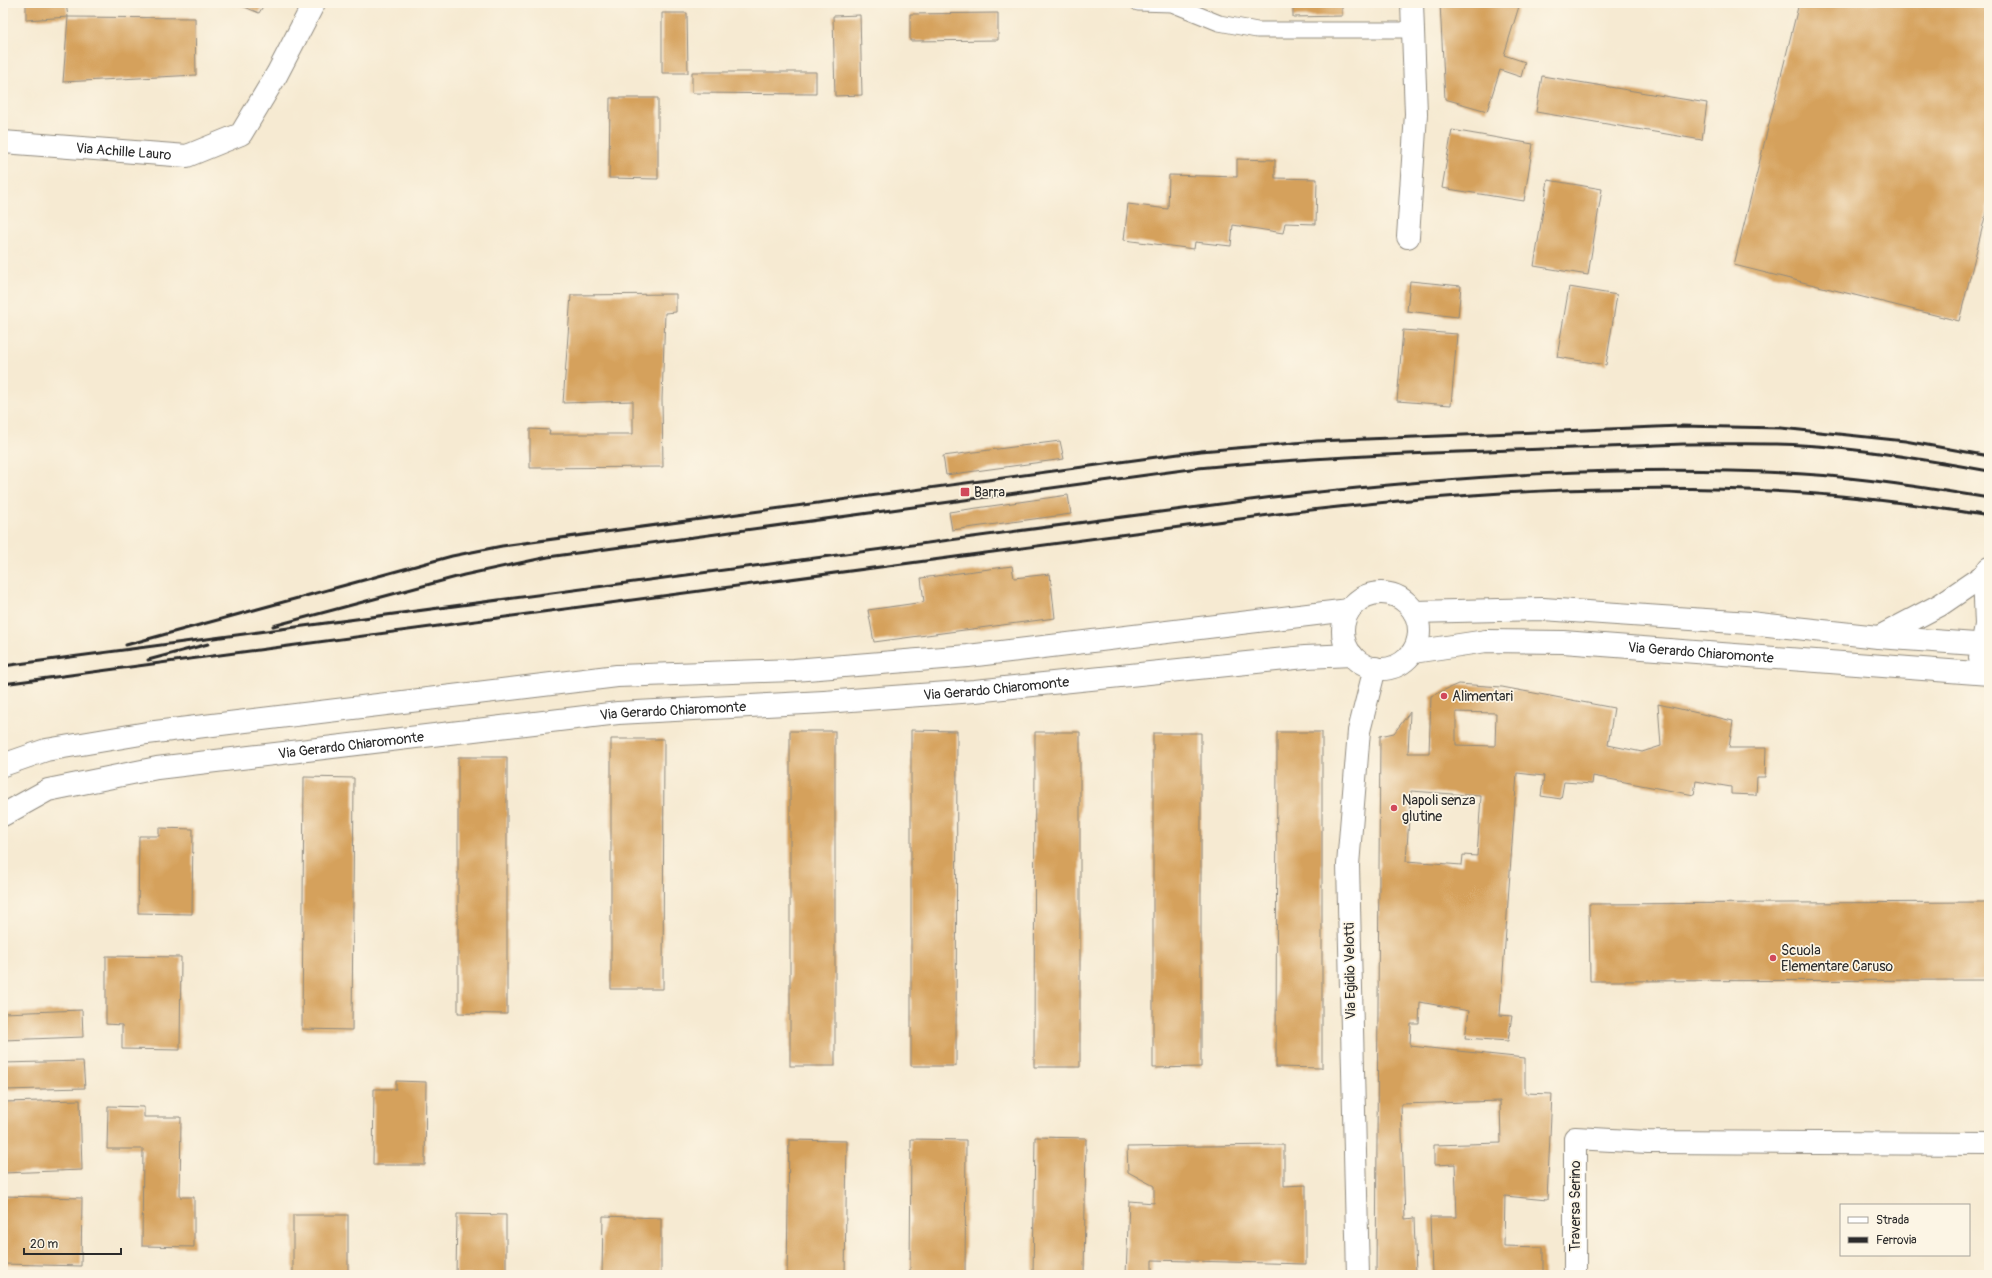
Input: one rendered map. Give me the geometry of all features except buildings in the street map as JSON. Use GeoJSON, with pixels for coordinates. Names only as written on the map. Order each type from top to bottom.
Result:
{"type":"FeatureCollection","features":[{"type":"Feature","properties":{"kind":"street","name":"Via Achille Lauro"},"geometry":{"type":"LineString","coordinates":[[3,142],[187,156],[241,134],[277,74],[314,3]]}},
{"type":"Feature","properties":{"kind":"street"},"geometry":{"type":"LineString","coordinates":[[1408,237],[1416,114],[1412,3]]}},
{"type":"Feature","properties":{"kind":"street"},"geometry":{"type":"LineString","coordinates":[[1984,673],[1987,633],[1986,572]]}},
{"type":"Feature","properties":{"kind":"street"},"geometry":{"type":"LineString","coordinates":[[1878,637],[1940,605],[1986,572]]}},
{"type":"Feature","properties":{"kind":"street"},"geometry":{"type":"LineString","coordinates":[[1382,593],[1395,595],[1406,602],[1414,612],[1419,625],[1418,639],[1413,652],[1396,666],[1386,669],[1366,666],[1352,655],[1346,647],[1343,628],[1344,619],[1349,610],[1358,600],[1369,594],[1382,593]]}},
{"type":"Feature","properties":{"kind":"street"},"geometry":{"type":"LineString","coordinates":[[1414,612],[1443,610],[1543,609],[1750,623],[1878,637],[1987,633]]}},
{"type":"Feature","properties":{"kind":"street"},"geometry":{"type":"LineString","coordinates":[[3,765],[46,750],[147,733],[618,676],[794,670],[968,656],[1349,610]]}},
{"type":"Feature","properties":{"kind":"street","name":"Via Gerardo Chiaromonte"},"geometry":{"type":"LineString","coordinates":[[1413,652],[1486,641],[1563,642],[1984,673]]}},
{"type":"Feature","properties":{"kind":"street","name":"Via Gerardo Chiaromonte"},"geometry":{"type":"LineString","coordinates":[[3,814],[48,790],[158,768],[618,713],[816,703],[975,691],[1305,657],[1352,655]]}},
{"type":"Feature","properties":{"kind":"street","name":"Via Egidio Velotti"},"geometry":{"type":"LineString","coordinates":[[1358,1275],[1348,866],[1359,731],[1375,668]]}},
{"type":"Feature","properties":{"kind":"street","name":"Traversa Serino"},"geometry":{"type":"LineString","coordinates":[[1575,1275],[1575,1138],[1648,1142],[1989,1144]]}},
{"type":"Feature","properties":{"kind":"lane"},"geometry":{"type":"LineString","coordinates":[[1138,3],[1172,4],[1219,23],[1257,30],[1413,30]]}},
{"type":"Feature","properties":{"kind":"railway"},"geometry":{"type":"LineString","coordinates":[[126,645],[452,556],[502,546],[1201,451],[1317,441],[1680,426],[1781,428],[1905,441],[1989,456]]}},
{"type":"Feature","properties":{"kind":"railway"},"geometry":{"type":"LineString","coordinates":[[273,626],[464,575],[548,557],[1198,468],[1319,458],[1379,455],[1683,444],[1761,444],[1819,446],[1857,450],[1989,471]]}},
{"type":"Feature","properties":{"kind":"railway"},"geometry":{"type":"LineString","coordinates":[[3,666],[1273,497],[1405,483],[1604,471],[1737,471],[1850,478],[1989,498]]}},
{"type":"Feature","properties":{"kind":"railway"},"geometry":{"type":"LineString","coordinates":[[3,684],[1277,514],[1408,500],[1540,491],[1672,488],[1804,493],[1874,499],[1989,516]]}},
{"type":"Feature","properties":{"kind":"railway"},"geometry":{"type":"LineString","coordinates":[[148,660],[208,644]]}},
{"type":"Feature","properties":{"kind":"place","name":"Barra"},"geometry":{"type":"Point","coordinates":[965,492]}},
{"type":"Feature","properties":{"kind":"place","name":"Alimentari"},"geometry":{"type":"Point","coordinates":[1444,696]}},
{"type":"Feature","properties":{"kind":"place","name":"Napoli senza glutine"},"geometry":{"type":"Point","coordinates":[1394,808]}},
{"type":"Feature","properties":{"kind":"place","name":"Scuola Elementare Caruso"},"geometry":{"type":"Point","coordinates":[1773,958]}}]}
